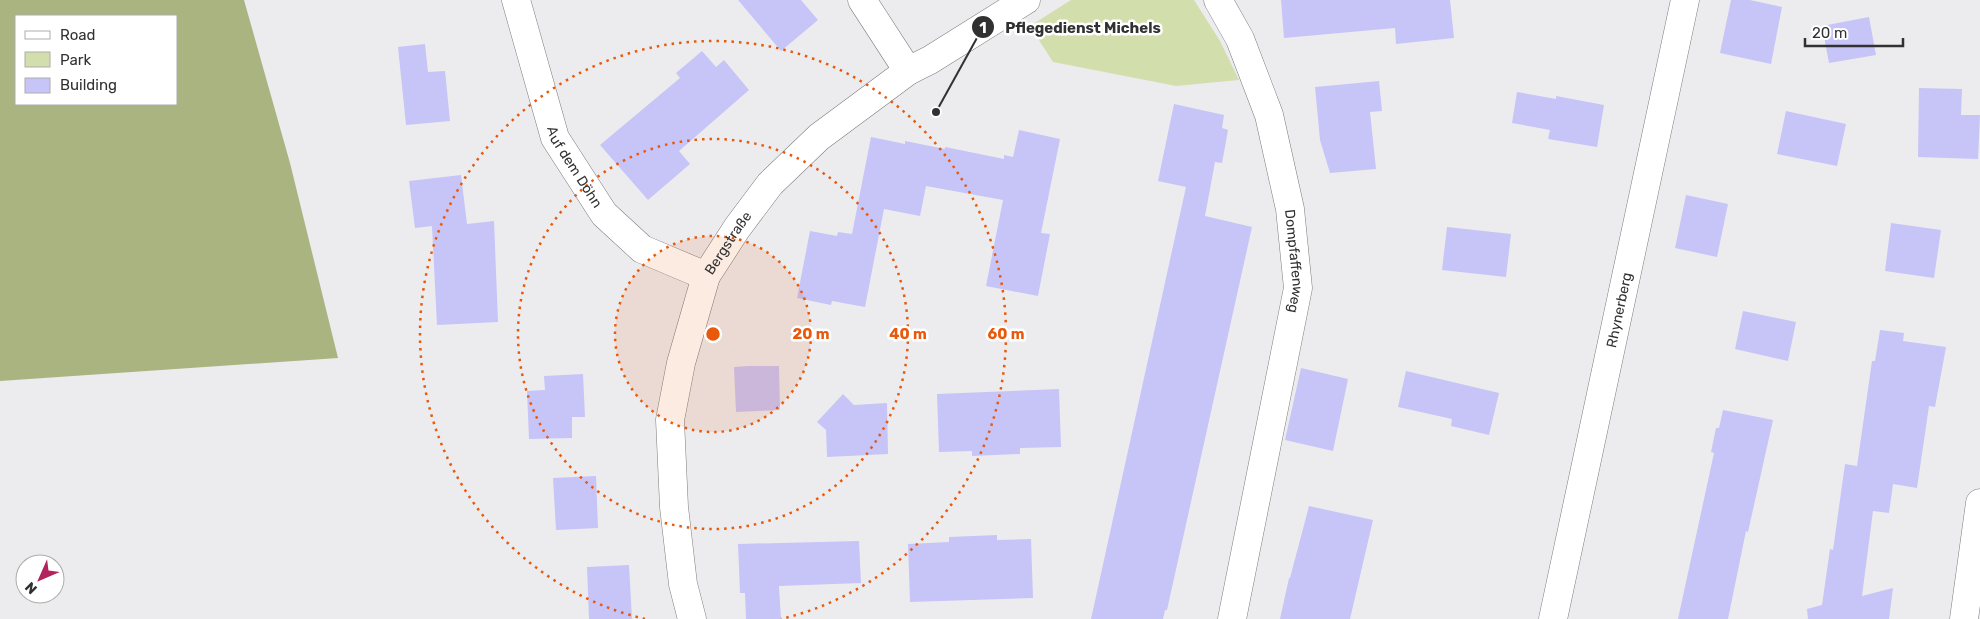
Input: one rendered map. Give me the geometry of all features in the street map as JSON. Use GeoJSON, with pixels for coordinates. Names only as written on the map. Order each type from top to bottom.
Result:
{"type":"FeatureCollection","features":[{"type":"Feature","properties":{"kind":"street","name":"Auf dem Döhn"},"geometry":{"type":"LineString","coordinates":[[516,0],[555,138],[604,214],[642,249],[706,276]]}},
{"type":"Feature","properties":{"kind":"street"},"geometry":{"type":"LineString","coordinates":[[862,0],[908,71]]}},
{"type":"Feature","properties":{"kind":"street","name":"Bergstraße"},"geometry":{"type":"LineString","coordinates":[[692,619],[683,584],[676,526],[670,420],[681,363],[706,276],[737,228],[770,184],[818,138],[908,71],[930,60],[1026,0]]}},
{"type":"Feature","properties":{"kind":"street","name":"Dompfaffenweg"},"geometry":{"type":"LineString","coordinates":[[1218,0],[1240,39],[1269,115],[1290,209],[1298,288],[1232,619]]}},
{"type":"Feature","properties":{"kind":"street","name":"Rhynerberg"},"geometry":{"type":"LineString","coordinates":[[1553,619],[1685,0]]}},
{"type":"Feature","properties":{"kind":"street"},"geometry":{"type":"LineString","coordinates":[[1964,619],[1980,503]]}},
{"type":"Feature","properties":{"kind":"green space"},"geometry":{"type":"Polygon","coordinates":[[[0,0],[244,0],[290,163],[338,358],[0,381],[0,0]]]}},
{"type":"Feature","properties":{"kind":"green space"},"geometry":{"type":"Polygon","coordinates":[[[1071,0],[1194,0],[1220,41],[1239,80],[1176,86],[1053,62],[1030,26],[1071,0]]]}},
{"type":"Feature","properties":{"kind":"building"},"geometry":{"type":"Polygon","coordinates":[[[738,0],[801,0],[818,20],[781,51],[738,0]]]}},
{"type":"Feature","properties":{"kind":"building"},"geometry":{"type":"Polygon","coordinates":[[[1281,0],[1450,0],[1454,38],[1396,44],[1395,28],[1284,38],[1281,0]]]}},
{"type":"Feature","properties":{"kind":"building"},"geometry":{"type":"Polygon","coordinates":[[[1731,0],[1750,0],[1782,7],[1771,64],[1720,53],[1731,0]]]}},
{"type":"Feature","properties":{"kind":"building"},"geometry":{"type":"Polygon","coordinates":[[[1869,17],[1876,55],[1829,63],[1822,26],[1869,17]]]}},
{"type":"Feature","properties":{"kind":"building"},"geometry":{"type":"Polygon","coordinates":[[[425,44],[428,72],[445,71],[450,121],[406,125],[398,47],[425,44]]]}},
{"type":"Feature","properties":{"kind":"building"},"geometry":{"type":"Polygon","coordinates":[[[702,51],[716,67],[724,60],[749,90],[679,151],[690,164],[648,200],[600,145],[680,78],[676,73],[702,51]]]}},
{"type":"Feature","properties":{"kind":"building"},"geometry":{"type":"Polygon","coordinates":[[[1379,81],[1382,111],[1370,112],[1376,169],[1330,173],[1320,140],[1315,87],[1379,81]]]}},
{"type":"Feature","properties":{"kind":"building"},"geometry":{"type":"Polygon","coordinates":[[[1919,88],[1962,89],[1961,115],[1980,115],[1978,159],[1918,157],[1919,88]]]}},
{"type":"Feature","properties":{"kind":"building"},"geometry":{"type":"Polygon","coordinates":[[[1517,92],[1556,99],[1556,96],[1604,105],[1597,147],[1548,139],[1550,130],[1512,123],[1517,92]]]}},
{"type":"Feature","properties":{"kind":"building"},"geometry":{"type":"Polygon","coordinates":[[[1174,104],[1224,115],[1222,128],[1228,130],[1222,163],[1215,162],[1205,216],[1252,227],[1167,610],[1165,610],[1163,619],[1091,619],[1186,187],[1158,181],[1174,104]]]}},
{"type":"Feature","properties":{"kind":"building"},"geometry":{"type":"Polygon","coordinates":[[[1786,111],[1846,124],[1837,166],[1777,154],[1786,111]]]}},
{"type":"Feature","properties":{"kind":"building"},"geometry":{"type":"Polygon","coordinates":[[[1019,130],[1060,139],[1041,233],[1050,234],[1038,296],[986,286],[1003,200],[926,186],[920,216],[884,209],[865,307],[832,301],[831,305],[797,298],[810,231],[837,236],[838,232],[852,234],[871,137],[905,144],[905,141],[945,149],[945,147],[1004,159],[1004,155],[1013,157],[1019,130]]]}},
{"type":"Feature","properties":{"kind":"building"},"geometry":{"type":"Polygon","coordinates":[[[461,175],[467,224],[494,221],[498,322],[437,325],[432,226],[415,228],[409,181],[461,175]]]}},
{"type":"Feature","properties":{"kind":"building"},"geometry":{"type":"Polygon","coordinates":[[[1686,195],[1728,204],[1717,257],[1675,248],[1686,195]]]}},
{"type":"Feature","properties":{"kind":"building"},"geometry":{"type":"Polygon","coordinates":[[[1891,223],[1941,230],[1934,278],[1885,271],[1891,223]]]}},
{"type":"Feature","properties":{"kind":"building"},"geometry":{"type":"Polygon","coordinates":[[[1447,227],[1511,234],[1506,277],[1442,270],[1447,227]]]}},
{"type":"Feature","properties":{"kind":"building"},"geometry":{"type":"Polygon","coordinates":[[[1743,311],[1796,322],[1788,361],[1735,349],[1743,311]]]}},
{"type":"Feature","properties":{"kind":"building"},"geometry":{"type":"Polygon","coordinates":[[[1880,330],[1904,333],[1903,341],[1946,347],[1935,407],[1929,406],[1917,488],[1893,484],[1889,513],[1873,511],[1862,596],[1893,588],[1889,619],[1808,619],[1807,609],[1822,605],[1830,549],[1833,550],[1845,464],[1857,466],[1872,361],[1875,361],[1880,330]]]}},
{"type":"Feature","properties":{"kind":"building"},"geometry":{"type":"Polygon","coordinates":[[[779,366],[780,410],[736,412],[734,367],[779,366]]]}},
{"type":"Feature","properties":{"kind":"building"},"geometry":{"type":"Polygon","coordinates":[[[1301,368],[1348,379],[1333,451],[1285,440],[1301,368]]]}},
{"type":"Feature","properties":{"kind":"building"},"geometry":{"type":"Polygon","coordinates":[[[1406,371],[1499,393],[1489,435],[1451,426],[1452,419],[1398,407],[1406,371]]]}},
{"type":"Feature","properties":{"kind":"building"},"geometry":{"type":"Polygon","coordinates":[[[583,374],[585,417],[572,417],[572,438],[529,439],[527,391],[545,390],[544,376],[583,374]]]}},
{"type":"Feature","properties":{"kind":"building"},"geometry":{"type":"Polygon","coordinates":[[[1059,389],[1061,447],[1020,448],[1020,454],[972,456],[972,451],[939,452],[937,394],[1059,389]]]}},
{"type":"Feature","properties":{"kind":"building"},"geometry":{"type":"Polygon","coordinates":[[[843,394],[854,405],[887,403],[888,454],[827,457],[826,430],[817,422],[843,394]]]}},
{"type":"Feature","properties":{"kind":"building"},"geometry":{"type":"Polygon","coordinates":[[[1723,410],[1773,420],[1748,532],[1746,531],[1728,619],[1678,619],[1714,453],[1711,452],[1716,428],[1719,428],[1723,410]]]}},
{"type":"Feature","properties":{"kind":"building"},"geometry":{"type":"Polygon","coordinates":[[[596,476],[598,528],[556,530],[553,478],[596,476]]]}},
{"type":"Feature","properties":{"kind":"building"},"geometry":{"type":"Polygon","coordinates":[[[1309,506],[1373,520],[1350,619],[1280,619],[1309,506]]]}},
{"type":"Feature","properties":{"kind":"building"},"geometry":{"type":"Polygon","coordinates":[[[997,535],[997,540],[1031,539],[1033,598],[910,602],[908,544],[949,542],[949,537],[997,535]]]}},
{"type":"Feature","properties":{"kind":"building"},"geometry":{"type":"Polygon","coordinates":[[[859,541],[861,583],[779,586],[781,619],[746,619],[745,593],[740,593],[738,544],[859,541]]]}},
{"type":"Feature","properties":{"kind":"building"},"geometry":{"type":"Polygon","coordinates":[[[629,565],[632,619],[589,619],[587,567],[629,565]]]}},
{"type":"Feature","properties":{"kind":"place","name":"Pflegedienst Michels"},"geometry":{"type":"Point","coordinates":[936,112]}}]}
